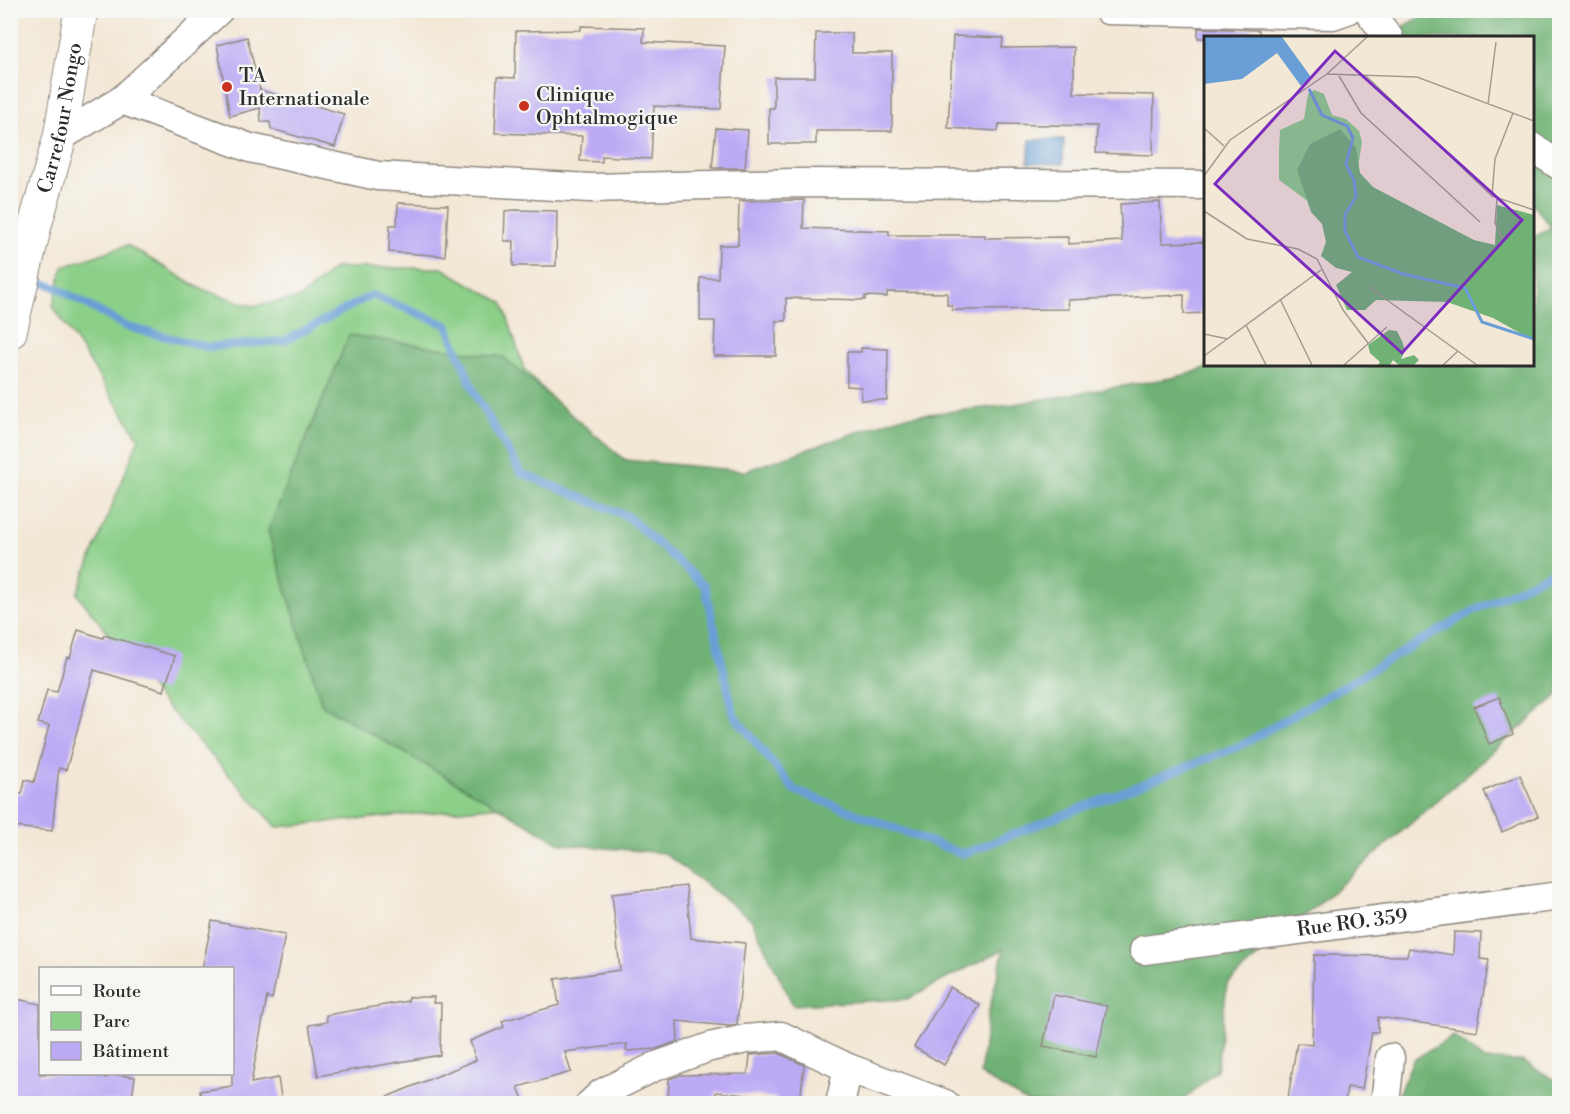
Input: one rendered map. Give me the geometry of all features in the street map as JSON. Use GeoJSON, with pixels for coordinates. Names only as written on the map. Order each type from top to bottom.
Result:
{"type":"FeatureCollection","features":[{"type":"Feature","properties":{"kind":"main road","name":"Carrefour Nongo"},"geometry":{"type":"LineString","coordinates":[[12,325],[35,225],[60,137],[81,10]]}},
{"type":"Feature","properties":{"kind":"street"},"geometry":{"type":"LineString","coordinates":[[60,137],[122,100],[219,10]]}},
{"type":"Feature","properties":{"kind":"street"},"geometry":{"type":"LineString","coordinates":[[1108,10],[1337,12]]}},
{"type":"Feature","properties":{"kind":"street"},"geometry":{"type":"LineString","coordinates":[[1368,10],[1388,36]]}},
{"type":"Feature","properties":{"kind":"street"},"geometry":{"type":"LineString","coordinates":[[122,100],[250,148],[378,176],[590,188],[794,183],[1204,185]]}},
{"type":"Feature","properties":{"kind":"street"},"geometry":{"type":"LineString","coordinates":[[1534,148],[1560,166]]}},
{"type":"Feature","properties":{"kind":"street","name":"Rue RO. 359"},"geometry":{"type":"LineString","coordinates":[[1144,950],[1560,896]]}},
{"type":"Feature","properties":{"kind":"street"},"geometry":{"type":"LineString","coordinates":[[590,1104],[602,1093],[654,1066],[710,1047],[746,1039],[781,1035],[848,1068],[945,1104]]}},
{"type":"Feature","properties":{"kind":"street"},"geometry":{"type":"LineString","coordinates":[[1384,1104],[1390,1058]]}},
{"type":"Feature","properties":{"kind":"street"},"geometry":{"type":"LineString","coordinates":[[840,1104],[848,1068]]}},
{"type":"Feature","properties":{"kind":"green space"},"geometry":{"type":"Polygon","coordinates":[[[1433,11],[1559,11],[1559,694],[1227,984],[1217,1070],[1180,1103],[1028,1103],[980,1074],[988,1015],[1004,949],[907,999],[793,1005],[751,919],[664,853],[562,844],[322,705],[268,531],[349,335],[503,357],[625,460],[745,471],[900,417],[1002,406],[1177,377],[1213,366],[1534,366],[1534,237],[1551,227],[1534,205],[1534,36],[1393,36],[1391,33],[1433,11]]]}},
{"type":"Feature","properties":{"kind":"green space"},"geometry":{"type":"Polygon","coordinates":[[[127,245],[201,289],[252,306],[300,298],[335,268],[442,268],[503,303],[524,369],[592,442],[695,496],[512,805],[277,827],[158,697],[77,594],[139,438],[53,306],[63,267],[127,245]]]}},
{"type":"Feature","properties":{"kind":"green space"},"geometry":{"type":"Polygon","coordinates":[[[1454,1036],[1484,1060],[1522,1061],[1559,1082],[1559,1103],[1394,1104],[1413,1060],[1454,1036]]]}},
{"type":"Feature","properties":{"kind":"water"},"geometry":{"type":"Polygon","coordinates":[[[1064,139],[1063,164],[1028,163],[1030,140],[1064,139]]]}},
{"type":"Feature","properties":{"kind":"building"},"geometry":{"type":"Polygon","coordinates":[[[581,26],[644,28],[643,42],[725,46],[721,109],[654,106],[651,159],[602,156],[602,162],[580,161],[582,136],[495,133],[497,77],[515,78],[516,31],[581,30],[581,26]]]}},
{"type":"Feature","properties":{"kind":"building"},"geometry":{"type":"Polygon","coordinates":[[[1198,28],[1259,30],[1259,36],[1204,36],[1204,38],[1198,38],[1198,28]]]}},
{"type":"Feature","properties":{"kind":"building"},"geometry":{"type":"Polygon","coordinates":[[[816,33],[852,33],[852,53],[892,53],[892,131],[816,131],[816,144],[769,144],[769,108],[774,108],[774,77],[815,77],[816,33]]]}},
{"type":"Feature","properties":{"kind":"building"},"geometry":{"type":"Polygon","coordinates":[[[953,36],[1003,38],[1002,48],[1074,47],[1074,93],[1154,95],[1153,155],[1096,153],[1097,126],[999,124],[998,131],[948,128],[953,36]]]}},
{"type":"Feature","properties":{"kind":"building"},"geometry":{"type":"Polygon","coordinates":[[[247,37],[260,90],[344,114],[335,147],[271,129],[270,122],[261,122],[260,108],[230,116],[217,45],[247,37]]]}},
{"type":"Feature","properties":{"kind":"building"},"geometry":{"type":"Polygon","coordinates":[[[716,128],[748,130],[745,168],[712,168],[716,128]]]}},
{"type":"Feature","properties":{"kind":"building"},"geometry":{"type":"Polygon","coordinates":[[[804,200],[803,228],[889,231],[889,235],[985,235],[985,238],[1068,237],[1068,244],[1122,241],[1120,204],[1160,202],[1162,243],[1204,242],[1204,313],[1184,314],[1184,295],[1068,300],[1069,309],[952,310],[952,305],[947,305],[947,293],[887,292],[887,297],[865,296],[865,300],[786,298],[786,321],[776,321],[776,356],[714,356],[715,321],[700,321],[700,278],[718,278],[719,245],[738,245],[739,201],[804,200]]]}},
{"type":"Feature","properties":{"kind":"building"},"geometry":{"type":"Polygon","coordinates":[[[398,203],[448,205],[445,256],[389,252],[390,225],[397,225],[398,203]]]}},
{"type":"Feature","properties":{"kind":"building"},"geometry":{"type":"Polygon","coordinates":[[[505,211],[557,211],[556,266],[513,266],[514,241],[504,241],[505,211]]]}},
{"type":"Feature","properties":{"kind":"building"},"geometry":{"type":"Polygon","coordinates":[[[861,348],[888,349],[887,400],[861,400],[861,387],[847,386],[847,352],[861,352],[861,348]]]}},
{"type":"Feature","properties":{"kind":"building"},"geometry":{"type":"Polygon","coordinates":[[[78,630],[103,638],[104,635],[175,656],[164,691],[94,670],[66,770],[59,768],[52,831],[15,827],[15,822],[10,821],[10,791],[22,794],[25,780],[34,782],[49,726],[38,723],[47,690],[57,692],[78,630]]]}},
{"type":"Feature","properties":{"kind":"building"},"geometry":{"type":"Polygon","coordinates":[[[1499,697],[1513,734],[1489,744],[1474,707],[1499,697]]]}},
{"type":"Feature","properties":{"kind":"building"},"geometry":{"type":"Polygon","coordinates":[[[1520,775],[1538,816],[1502,832],[1484,791],[1520,775]]]}},
{"type":"Feature","properties":{"kind":"building"},"geometry":{"type":"Polygon","coordinates":[[[686,886],[691,938],[745,943],[737,1024],[729,1026],[677,1021],[678,1041],[656,1049],[626,1051],[627,1044],[565,1052],[571,1072],[518,1087],[525,1104],[370,1104],[476,1060],[470,1041],[504,1027],[502,1021],[559,1005],[555,979],[620,970],[612,894],[686,886]]]}},
{"type":"Feature","properties":{"kind":"building"},"geometry":{"type":"Polygon","coordinates":[[[212,921],[285,935],[272,999],[267,997],[251,1083],[278,1078],[282,1104],[201,1104],[200,1091],[232,1086],[232,1075],[234,1075],[234,967],[202,967],[212,921]]]}},
{"type":"Feature","properties":{"kind":"building"},"geometry":{"type":"Polygon","coordinates":[[[1454,932],[1481,933],[1480,959],[1489,960],[1477,1031],[1378,1017],[1378,1032],[1372,1032],[1362,1089],[1347,1087],[1345,1104],[1287,1104],[1297,1043],[1312,1045],[1314,955],[1407,956],[1409,948],[1453,955],[1454,932]]]}},
{"type":"Feature","properties":{"kind":"building"},"geometry":{"type":"Polygon","coordinates":[[[950,987],[980,1005],[944,1065],[914,1047],[950,987]]]}},
{"type":"Feature","properties":{"kind":"building"},"geometry":{"type":"Polygon","coordinates":[[[1054,995],[1107,1006],[1096,1057],[1043,1046],[1054,995]]]}},
{"type":"Feature","properties":{"kind":"building"},"geometry":{"type":"Polygon","coordinates":[[[409,997],[434,997],[433,1003],[441,1003],[440,1055],[318,1076],[309,1025],[327,1022],[326,1015],[408,1001],[409,997]]]}},
{"type":"Feature","properties":{"kind":"building"},"geometry":{"type":"Polygon","coordinates":[[[17,999],[39,1004],[39,1075],[135,1077],[131,1104],[99,1100],[98,1104],[10,1104],[10,1028],[17,999]]]}},
{"type":"Feature","properties":{"kind":"building"},"geometry":{"type":"Polygon","coordinates":[[[778,1053],[804,1065],[800,1104],[776,1102],[776,1098],[716,1092],[716,1104],[668,1104],[669,1079],[681,1075],[748,1074],[750,1055],[778,1053]]]}},
{"type":"Feature","properties":{"kind":"waterway"},"geometry":{"type":"LineString","coordinates":[[28,278],[55,287],[127,327],[208,347],[284,341],[372,295],[447,325],[476,396],[521,473],[627,516],[705,586],[734,715],[794,790],[963,854],[1242,745],[1473,611],[1560,568]]}},
{"type":"Feature","properties":{"kind":"place","name":"TA Internationale"},"geometry":{"type":"Point","coordinates":[227,87]}},
{"type":"Feature","properties":{"kind":"place","name":"Clinique Ophtalmogique"},"geometry":{"type":"Point","coordinates":[524,106]}}]}
